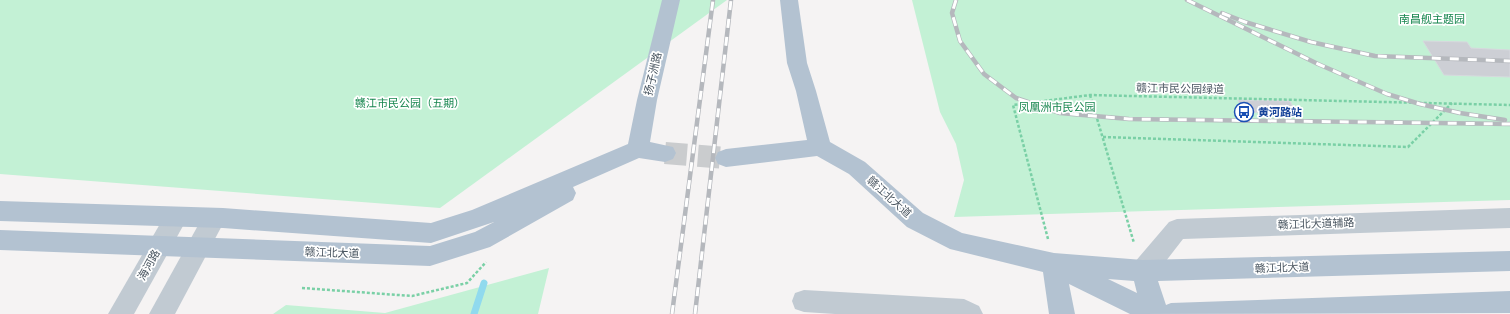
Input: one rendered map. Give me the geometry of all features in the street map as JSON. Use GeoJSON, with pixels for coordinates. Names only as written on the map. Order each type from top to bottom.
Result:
{"type":"FeatureCollection","features":[{"type":"Feature","properties":{"kind":"main road","name":"扬子洲路"},"geometry":{"type":"LineString","coordinates":[[638,149],[647,100],[671,0]]}},
{"type":"Feature","properties":{"kind":"main road"},"geometry":{"type":"LineString","coordinates":[[726,158],[820,147],[806,91],[797,63],[789,0]]}},
{"type":"Feature","properties":{"kind":"main road","name":"赣江北大道"},"geometry":{"type":"LineString","coordinates":[[820,147],[857,168],[915,220],[958,242],[1054,264],[1143,272],[1510,261]]}},
{"type":"Feature","properties":{"kind":"main road"},"geometry":{"type":"LineString","coordinates":[[0,211],[214,218],[431,233],[478,218],[638,149],[665,153]]}},
{"type":"Feature","properties":{"kind":"main road","name":"赣江北大道"},"geometry":{"type":"LineString","coordinates":[[0,240],[430,256],[482,240],[544,206],[638,149]]}},
{"type":"Feature","properties":{"kind":"main road"},"geometry":{"type":"LineString","coordinates":[[1054,264],[1062,314]]}},
{"type":"Feature","properties":{"kind":"main road","name":"赣江北大道"},"geometry":{"type":"LineString","coordinates":[[1054,264],[1155,314]]}},
{"type":"Feature","properties":{"kind":"main road"},"geometry":{"type":"LineString","coordinates":[[1143,272],[1155,314]]}},
{"type":"Feature","properties":{"kind":"main road"},"geometry":{"type":"LineString","coordinates":[[1171,314],[1510,302]]}},
{"type":"Feature","properties":{"kind":"street","name":"海河路"},"geometry":{"type":"LineString","coordinates":[[121,314],[176,217]]}},
{"type":"Feature","properties":{"kind":"street"},"geometry":{"type":"LineString","coordinates":[[162,314],[214,218]]}},
{"type":"Feature","properties":{"kind":"street","name":"赣江北大道辅路"},"geometry":{"type":"LineString","coordinates":[[1143,272],[1177,229],[1510,218]]}},
{"type":"Feature","properties":{"kind":"street"},"geometry":{"type":"LineString","coordinates":[[804,301],[890,310],[964,310],[970,314]]}},
{"type":"Feature","properties":{"kind":"street"},"geometry":{"type":"LineString","coordinates":[[1344,308],[1371,314]]}},
{"type":"Feature","properties":{"kind":"path","name":"赣江市民公园绿道"},"geometry":{"type":"LineString","coordinates":[[1054,264],[1014,105],[1090,96],[1510,105]]}},
{"type":"Feature","properties":{"kind":"path"},"geometry":{"type":"LineString","coordinates":[[1090,96],[1143,272]]}},
{"type":"Feature","properties":{"kind":"path"},"geometry":{"type":"LineString","coordinates":[[1103,137],[1408,147],[1452,103]]}},
{"type":"Feature","properties":{"kind":"green space","name":"赣江市民公园（五期）"},"geometry":{"type":"Polygon","coordinates":[[[0,0],[727,0],[440,208],[0,174],[0,0]]]}},
{"type":"Feature","properties":{"kind":"green space","name":"凤凰洲市民公园"},"geometry":{"type":"Polygon","coordinates":[[[912,0],[1510,0],[1510,200],[954,217],[964,180],[956,144],[940,112],[912,0]]]}},
{"type":"Feature","properties":{"kind":"green space"},"geometry":{"type":"Polygon","coordinates":[[[549,268],[538,314],[273,314],[286,305],[385,313],[549,268]]]}},
{"type":"Feature","properties":{"kind":"building"},"geometry":{"type":"Polygon","coordinates":[[[1423,41],[1467,42],[1471,48],[1510,50],[1510,77],[1444,75],[1423,41]]]}},
{"type":"Feature","properties":{"kind":"building"},"geometry":{"type":"Polygon","coordinates":[[[1238,100],[1290,101],[1296,113],[1244,112],[1238,100]]]}},
{"type":"Feature","properties":{"kind":"waterway"},"geometry":{"type":"LineString","coordinates":[[474,314],[484,283]]}},
{"type":"Feature","properties":{"kind":"tunnel"},"geometry":{"type":"LineString","coordinates":[[665,153],[726,158]]}},
{"type":"Feature","properties":{"kind":"railway"},"geometry":{"type":"LineString","coordinates":[[672,314],[713,0]]}},
{"type":"Feature","properties":{"kind":"railway"},"geometry":{"type":"LineString","coordinates":[[695,314],[731,0]]}},
{"type":"Feature","properties":{"kind":"railway"},"geometry":{"type":"LineString","coordinates":[[956,0],[952,13],[960,41],[984,74],[1016,98],[1060,113],[1129,119],[1510,124]]}},
{"type":"Feature","properties":{"kind":"railway"},"geometry":{"type":"LineString","coordinates":[[1187,0],[1318,64],[1387,94],[1420,104],[1460,113],[1505,120]]}},
{"type":"Feature","properties":{"kind":"railway"},"geometry":{"type":"LineString","coordinates":[[1222,13],[1245,22],[1311,42],[1375,56],[1510,61]]}},
{"type":"Feature","properties":{"kind":"place","name":"黄河路站"},"geometry":{"type":"Point","coordinates":[1244,112]}},
{"type":"Feature","properties":{"kind":"park label","name":"南昌舰主题园"},"geometry":{"type":"Point","coordinates":[1432,19]}}]}
